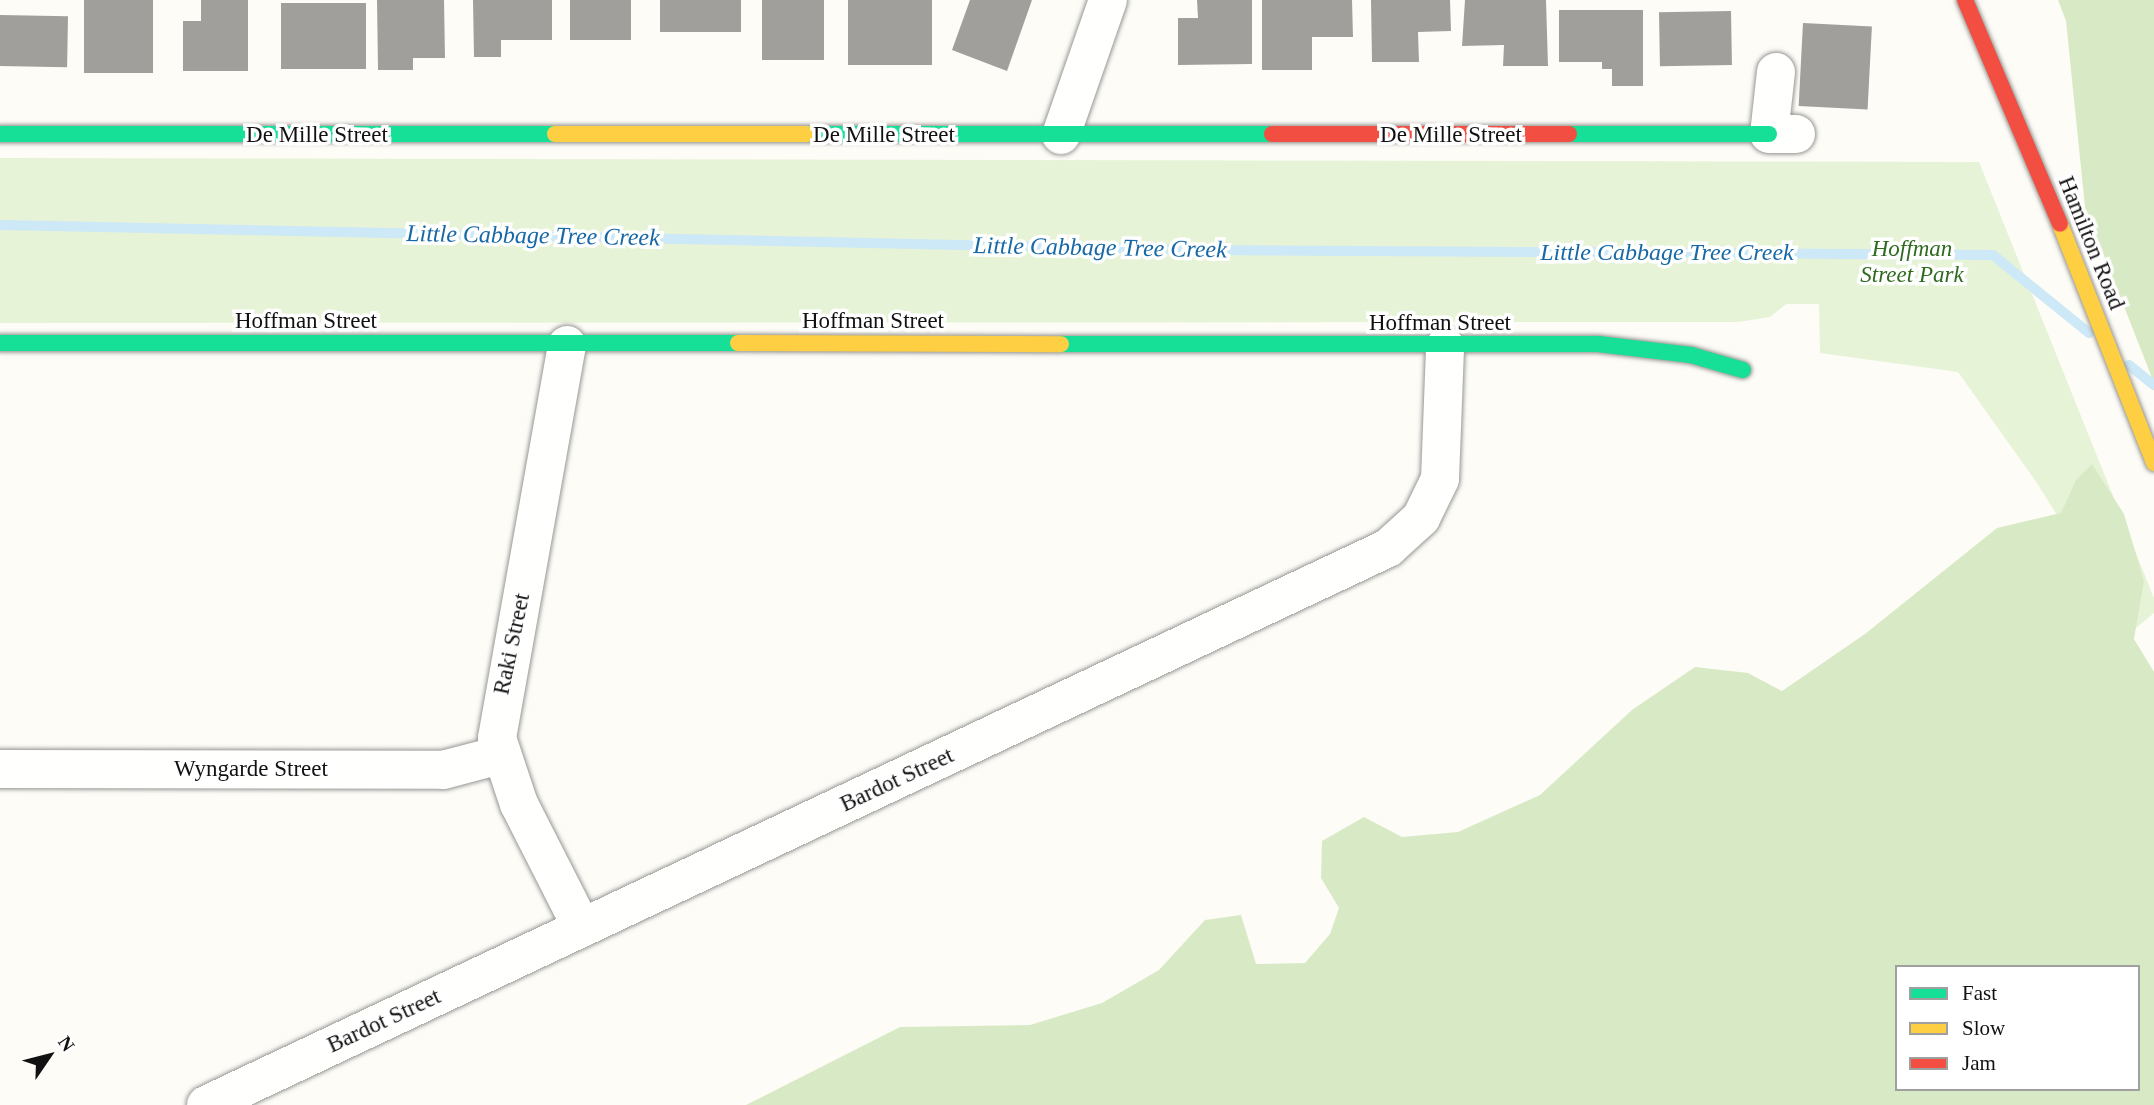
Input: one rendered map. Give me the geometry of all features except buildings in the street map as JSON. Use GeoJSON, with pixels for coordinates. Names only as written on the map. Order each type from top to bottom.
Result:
{"type":"FeatureCollection","features":[{"type":"Feature","properties":{"kind":"street"},"geometry":{"type":"LineString","coordinates":[[1061,135],[1108,0]]}},
{"type":"Feature","properties":{"kind":"street","name":"Hamilton Road"},"geometry":{"type":"LineString","coordinates":[[1965,0],[1987,40],[2154,463]]}},
{"type":"Feature","properties":{"kind":"street","name":"Hamilton Road"},"geometry":{"type":"LineString","coordinates":[[1981,0],[1987,40]]}},
{"type":"Feature","properties":{"kind":"street","name":"De Mille Street"},"geometry":{"type":"LineString","coordinates":[[0,134],[1783,134],[1776,72]]}},
{"type":"Feature","properties":{"kind":"street","name":"Hoffman Street"},"geometry":{"type":"LineString","coordinates":[[0,343],[1610,345],[1691,355],[1743,370]]}},
{"type":"Feature","properties":{"kind":"street","name":"Raki Street"},"geometry":{"type":"LineString","coordinates":[[567,345],[558,416],[501,689],[500,755],[582,928]]}},
{"type":"Feature","properties":{"kind":"street","name":"Bardot Street"},"geometry":{"type":"LineString","coordinates":[[206,1105],[1388,548],[1421,518],[1440,479],[1445,346]]}},
{"type":"Feature","properties":{"kind":"street","name":"Wyngarde Street"},"geometry":{"type":"LineString","coordinates":[[0,769],[443,770],[500,755]]}},
{"type":"Feature","properties":{"kind":"green space"},"geometry":{"type":"Polygon","coordinates":[[[2058,0],[2154,0],[2154,383],[2085,207],[2066,21],[2058,0]]]}},
{"type":"Feature","properties":{"kind":"green space","name":"Hoffman Street Park"},"geometry":{"type":"Polygon","coordinates":[[[0,158],[1979,162],[2154,598],[2154,613],[2130,633],[2037,483],[1958,372],[1820,353],[1819,304],[1786,304],[1770,317],[1738,322],[0,323],[0,158]]]}},
{"type":"Feature","properties":{"kind":"green space"},"geometry":{"type":"Polygon","coordinates":[[[2092,464],[2124,514],[2144,581],[2134,639],[2154,672],[2154,1105],[746,1105],[900,1027],[1030,1025],[1102,1003],[1159,970],[1205,920],[1241,915],[1256,964],[1305,963],[1330,934],[1339,908],[1321,878],[1322,841],[1364,817],[1402,837],[1458,832],[1540,795],[1632,710],[1695,667],[1748,673],[1782,691],[1865,634],[1997,528],[2061,513],[2076,480],[2092,464]]]}},
{"type":"Feature","properties":{"kind":"waterway","name":"Little Cabbage Tree Creek"},"geometry":{"type":"LineString","coordinates":[[0,225],[1206,250],[1993,255],[2089,333]]}},
{"type":"Feature","properties":{"kind":"waterway","name":"Little Cabbage Tree Creek"},"geometry":{"type":"LineString","coordinates":[[2129,365],[2154,385]]}},
{"type":"Feature","properties":{"kind":"traffic: fast"},"geometry":{"type":"LineString","coordinates":[[0,134],[555,134]]}},
{"type":"Feature","properties":{"kind":"traffic: fast"},"geometry":{"type":"LineString","coordinates":[[807,134],[1272,134]]}},
{"type":"Feature","properties":{"kind":"traffic: fast"},"geometry":{"type":"LineString","coordinates":[[1569,134],[1769,134]]}},
{"type":"Feature","properties":{"kind":"traffic: fast"},"geometry":{"type":"LineString","coordinates":[[0,343],[738,343]]}},
{"type":"Feature","properties":{"kind":"traffic: fast"},"geometry":{"type":"LineString","coordinates":[[1061,344],[1598,344],[1691,355],[1743,370]]}},
{"type":"Feature","properties":{"kind":"traffic: slow"},"geometry":{"type":"LineString","coordinates":[[555,134],[807,134]]}},
{"type":"Feature","properties":{"kind":"traffic: slow"},"geometry":{"type":"LineString","coordinates":[[2060,224],[2154,463]]}},
{"type":"Feature","properties":{"kind":"traffic: slow"},"geometry":{"type":"LineString","coordinates":[[738,343],[1061,344]]}},
{"type":"Feature","properties":{"kind":"traffic: jam"},"geometry":{"type":"LineString","coordinates":[[1965,0],[2060,224]]}},
{"type":"Feature","properties":{"kind":"traffic: jam"},"geometry":{"type":"LineString","coordinates":[[1272,134],[1569,134]]}}]}
